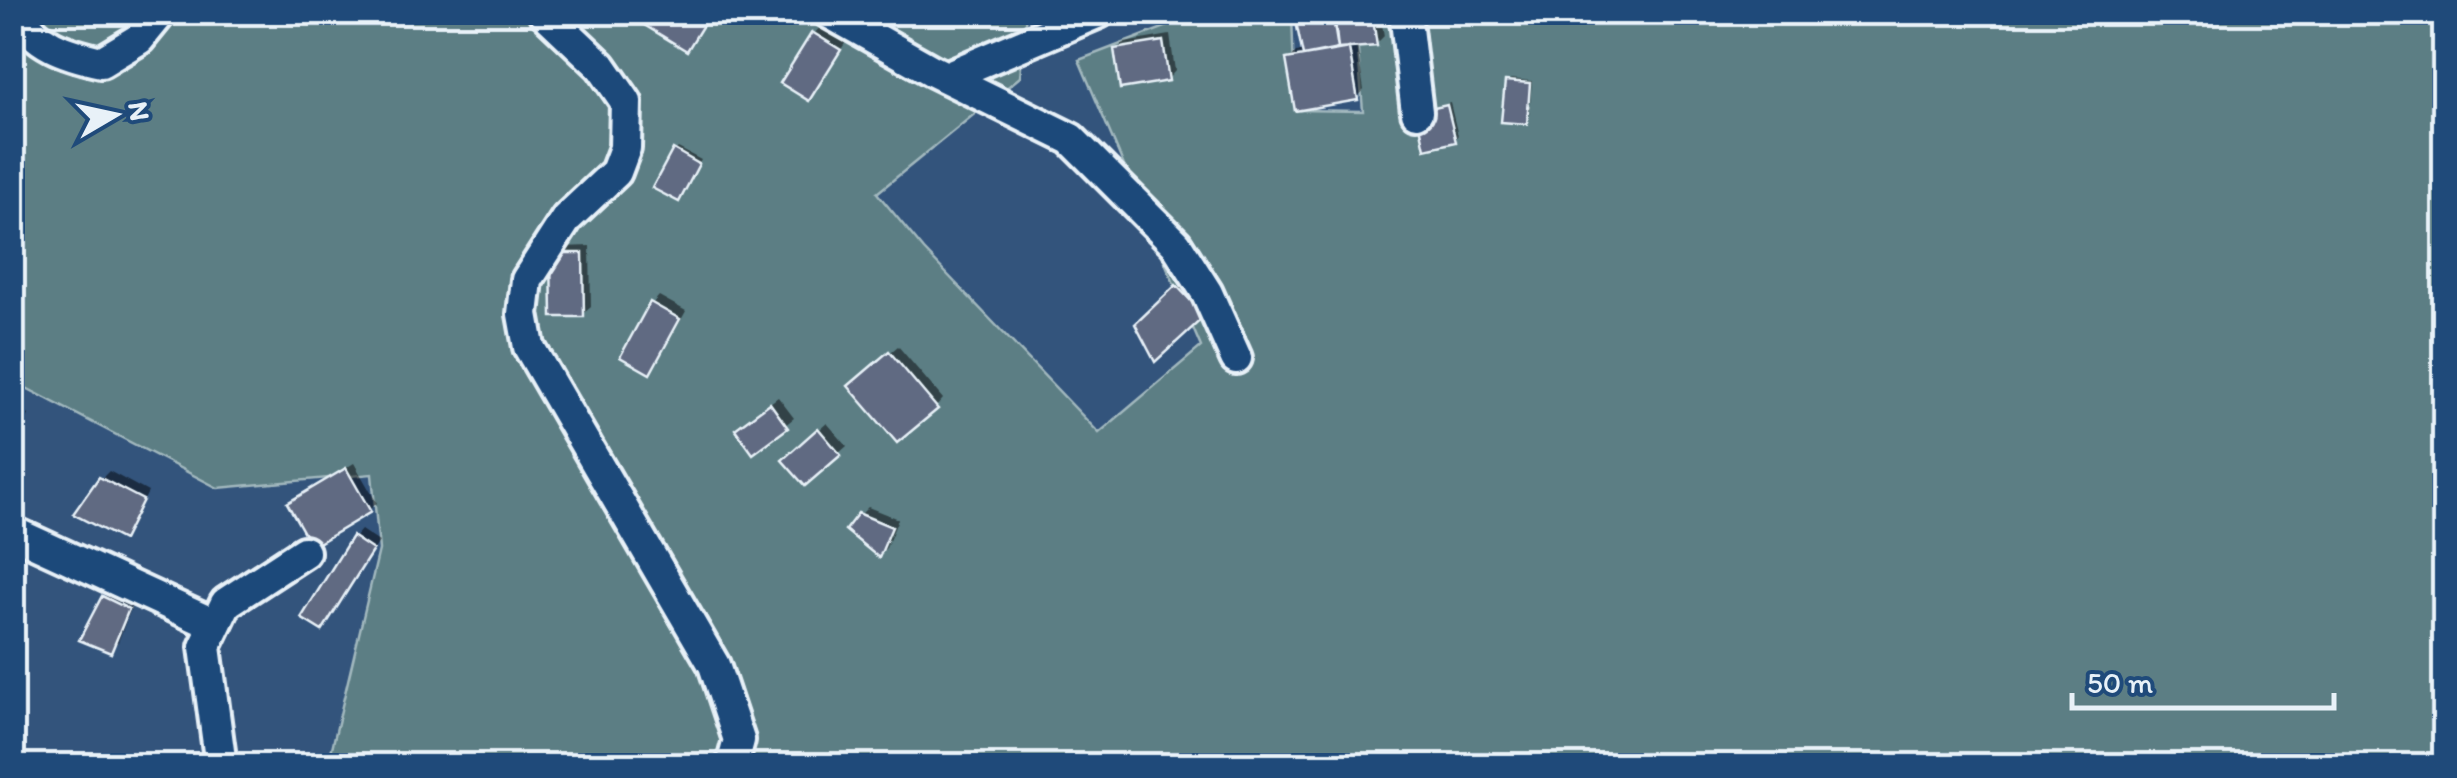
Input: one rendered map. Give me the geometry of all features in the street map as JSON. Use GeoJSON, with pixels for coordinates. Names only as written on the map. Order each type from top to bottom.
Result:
{"type":"FeatureCollection","features":[{"type":"Feature","properties":{"kind":"street"},"geometry":{"type":"LineString","coordinates":[[17,12],[33,34],[52,48],[101,62],[139,38],[162,12]]}},
{"type":"Feature","properties":{"kind":"street"},"geometry":{"type":"LineString","coordinates":[[544,12],[601,66],[626,102],[625,148],[616,172],[567,218],[527,280],[522,314],[528,347],[714,664],[739,740],[732,766]]}},
{"type":"Feature","properties":{"kind":"street"},"geometry":{"type":"LineString","coordinates":[[828,12],[1071,139],[1176,244],[1207,293],[1236,358]]}},
{"type":"Feature","properties":{"kind":"street"},"geometry":{"type":"LineString","coordinates":[[946,77],[1100,12]]}},
{"type":"Feature","properties":{"kind":"street"},"geometry":{"type":"LineString","coordinates":[[1405,12],[1417,112]]}},
{"type":"Feature","properties":{"kind":"street"},"geometry":{"type":"LineString","coordinates":[[19,534],[215,626]]}},
{"type":"Feature","properties":{"kind":"street"},"geometry":{"type":"LineString","coordinates":[[221,766],[205,647],[226,603],[304,552]]}},
{"type":"Feature","properties":{"kind":"green space"},"geometry":{"type":"Polygon","coordinates":[[[12,13],[1026,13],[1020,77],[877,193],[924,250],[1099,433],[1201,347],[1079,60],[1202,13],[1292,13],[1295,110],[1363,111],[1355,13],[2444,13],[2444,765],[328,765],[379,550],[372,474],[218,488],[13,381],[12,13]]]}},
{"type":"Feature","properties":{"kind":"building"},"geometry":{"type":"Polygon","coordinates":[[[647,12],[711,12],[687,51],[641,23],[647,12]]]}},
{"type":"Feature","properties":{"kind":"building"},"geometry":{"type":"Polygon","coordinates":[[[1294,12],[1332,12],[1338,49],[1303,56],[1294,12]]]}},
{"type":"Feature","properties":{"kind":"building"},"geometry":{"type":"Polygon","coordinates":[[[1334,12],[1372,12],[1377,46],[1338,49],[1334,12]]]}},
{"type":"Feature","properties":{"kind":"building"},"geometry":{"type":"Polygon","coordinates":[[[812,32],[841,50],[809,101],[780,83],[812,32]]]}},
{"type":"Feature","properties":{"kind":"building"},"geometry":{"type":"Polygon","coordinates":[[[1163,41],[1169,81],[1120,89],[1114,49],[1163,41]]]}},
{"type":"Feature","properties":{"kind":"building"},"geometry":{"type":"Polygon","coordinates":[[[1349,48],[1358,100],[1295,111],[1286,59],[1349,48]]]}},
{"type":"Feature","properties":{"kind":"building"},"geometry":{"type":"Polygon","coordinates":[[[1505,81],[1530,83],[1527,124],[1501,122],[1505,81]]]}},
{"type":"Feature","properties":{"kind":"building"},"geometry":{"type":"Polygon","coordinates":[[[1447,105],[1456,142],[1425,149],[1417,112],[1447,105]]]}},
{"type":"Feature","properties":{"kind":"building"},"geometry":{"type":"Polygon","coordinates":[[[673,149],[699,164],[679,202],[652,188],[673,149]]]}},
{"type":"Feature","properties":{"kind":"building"},"geometry":{"type":"Polygon","coordinates":[[[551,253],[583,253],[584,317],[552,317],[551,253]]]}},
{"type":"Feature","properties":{"kind":"building"},"geometry":{"type":"Polygon","coordinates":[[[1176,285],[1205,316],[1155,362],[1135,324],[1176,285]]]}},
{"type":"Feature","properties":{"kind":"building"},"geometry":{"type":"Polygon","coordinates":[[[650,302],[680,319],[650,374],[620,357],[650,302]]]}},
{"type":"Feature","properties":{"kind":"building"},"geometry":{"type":"Polygon","coordinates":[[[889,351],[938,409],[897,443],[848,386],[889,351]]]}},
{"type":"Feature","properties":{"kind":"building"},"geometry":{"type":"Polygon","coordinates":[[[770,403],[788,428],[753,454],[735,429],[770,403]]]}},
{"type":"Feature","properties":{"kind":"building"},"geometry":{"type":"Polygon","coordinates":[[[818,428],[841,455],[805,486],[782,460],[818,428]]]}},
{"type":"Feature","properties":{"kind":"building"},"geometry":{"type":"Polygon","coordinates":[[[346,468],[371,512],[312,547],[287,503],[346,468]]]}},
{"type":"Feature","properties":{"kind":"building"},"geometry":{"type":"Polygon","coordinates":[[[99,477],[143,500],[123,540],[73,514],[99,477]]]}},
{"type":"Feature","properties":{"kind":"building"},"geometry":{"type":"Polygon","coordinates":[[[858,513],[892,527],[879,558],[845,530],[858,513]]]}},
{"type":"Feature","properties":{"kind":"building"},"geometry":{"type":"Polygon","coordinates":[[[352,536],[373,550],[322,631],[301,618],[352,536]]]}},
{"type":"Feature","properties":{"kind":"building"},"geometry":{"type":"Polygon","coordinates":[[[102,596],[129,609],[111,653],[79,640],[102,596]]]}}]}
